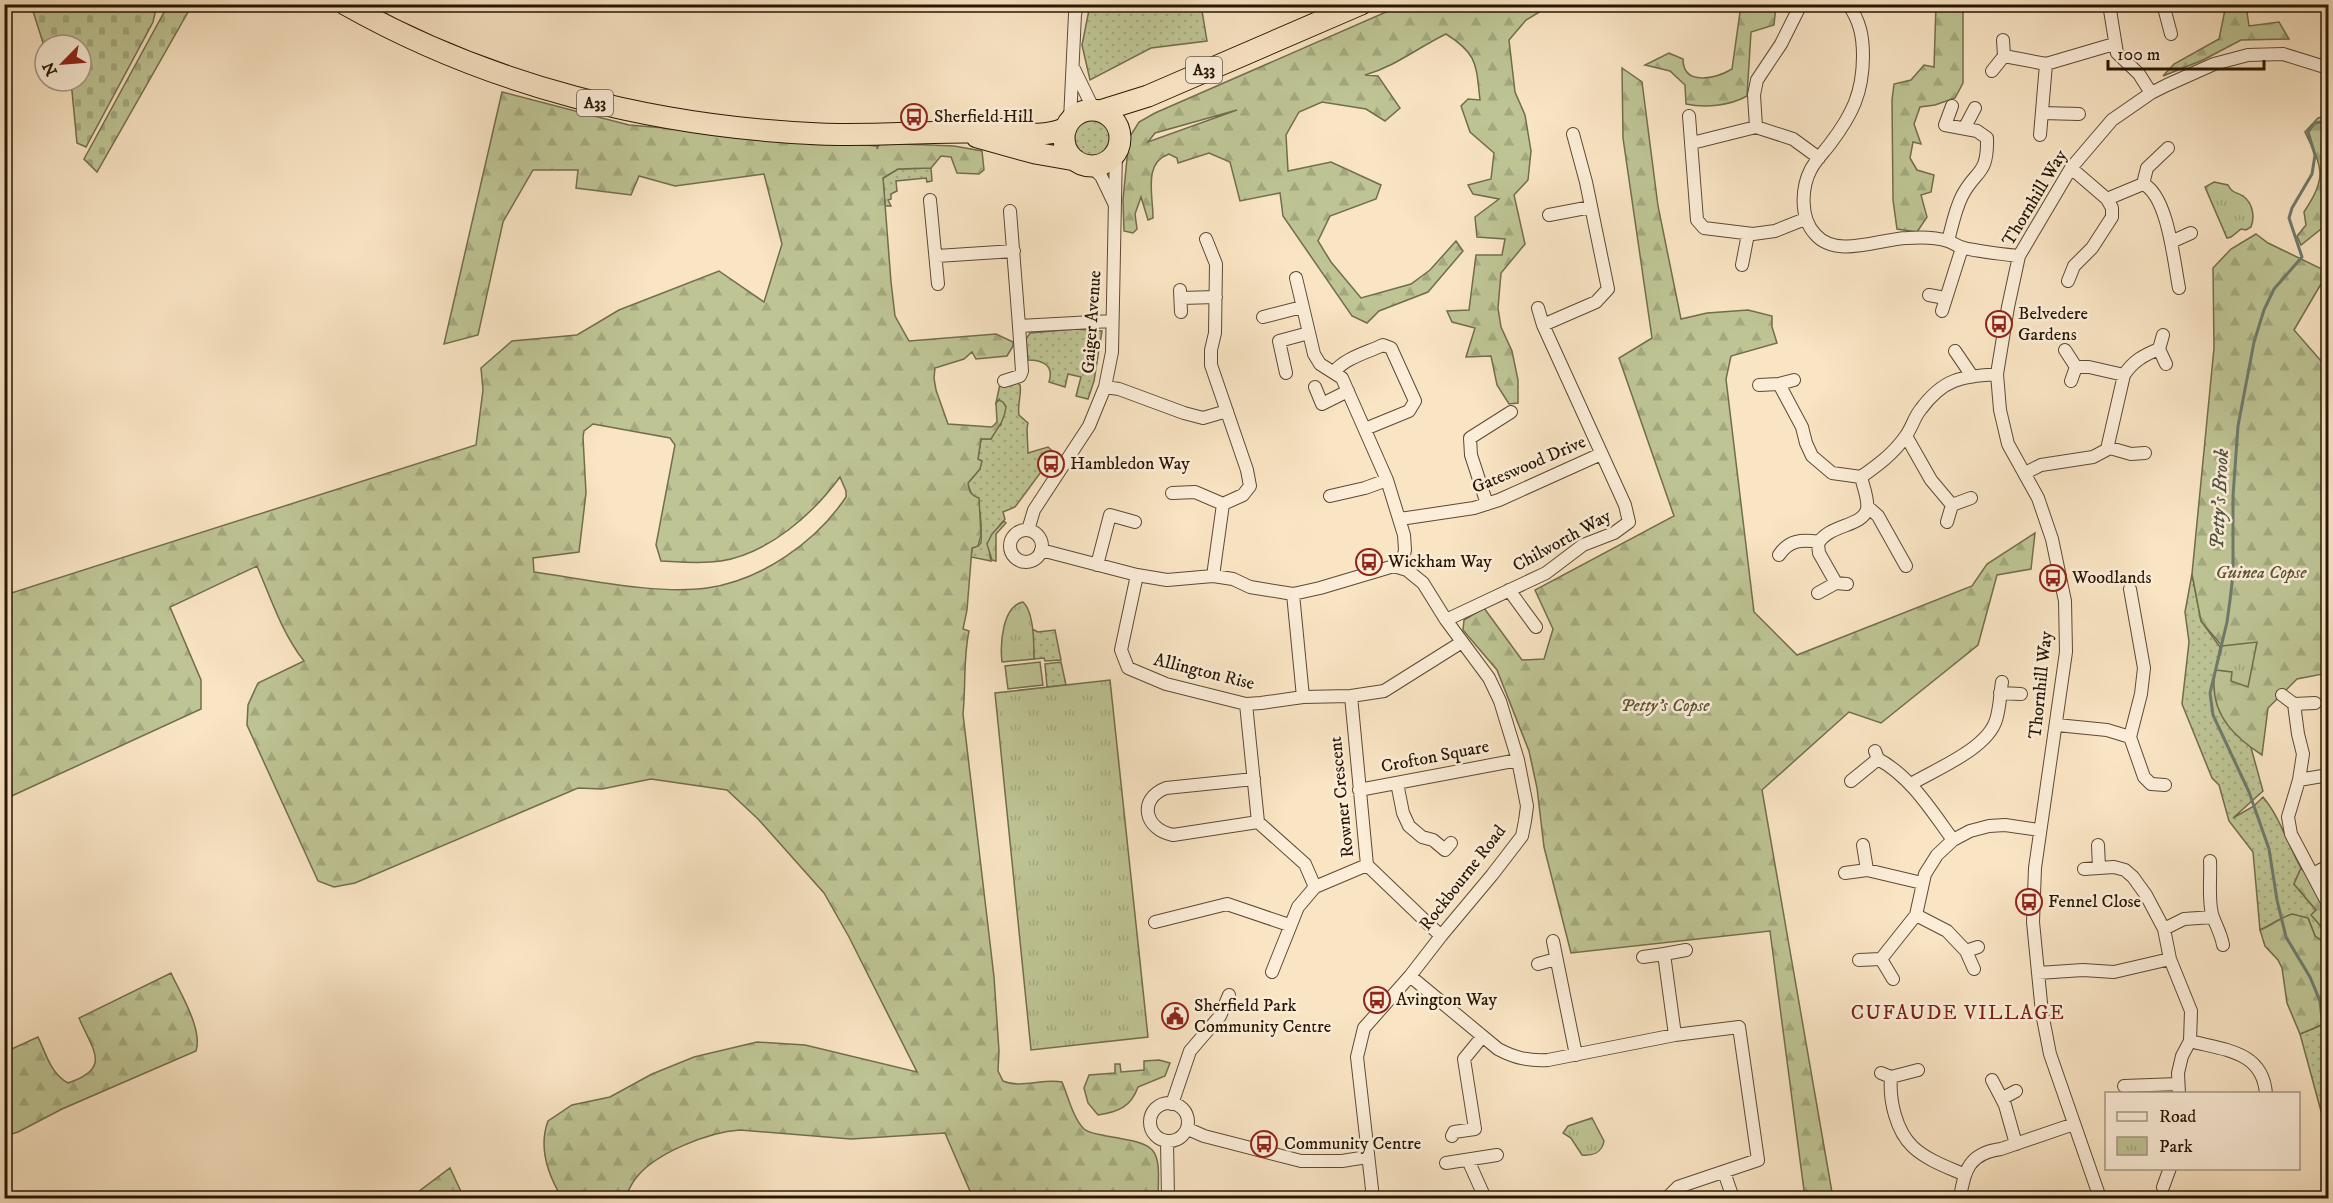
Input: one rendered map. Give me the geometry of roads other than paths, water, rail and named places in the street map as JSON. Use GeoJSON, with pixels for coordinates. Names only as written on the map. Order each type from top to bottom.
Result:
{"type":"FeatureCollection","features":[{"type":"Feature","properties":{"kind":"highway","name":"A33"},"geometry":{"type":"LineString","coordinates":[[345,4],[464,60],[535,85],[624,110],[722,126],[822,134],[966,132],[981,127],[1044,135],[1068,124]]}},
{"type":"Feature","properties":{"kind":"highway","name":"A33"},"geometry":{"type":"LineString","coordinates":[[1097,110],[1148,96],[1361,4]]}},
{"type":"Feature","properties":{"kind":"highway","name":"A33"},"geometry":{"type":"LineString","coordinates":[[1118,141],[1128,118],[1148,96]]}},
{"type":"Feature","properties":{"kind":"highway"},"geometry":{"type":"LineString","coordinates":[[1097,110],[1113,121],[1118,141],[1107,162],[1083,163],[1065,144],[1068,124],[1081,112],[1097,110]]}},
{"type":"Feature","properties":{"kind":"highway","name":"A33"},"geometry":{"type":"LineString","coordinates":[[966,132],[984,140],[1083,163]]}},
{"type":"Feature","properties":{"kind":"street"},"geometry":{"type":"LineString","coordinates":[[1068,124],[1075,14],[1078,4]]}},
{"type":"Feature","properties":{"kind":"street"},"geometry":{"type":"LineString","coordinates":[[1756,127],[1754,95],[1757,80],[1781,44],[1801,4]]}},
{"type":"Feature","properties":{"kind":"street"},"geometry":{"type":"LineString","coordinates":[[1848,4],[1856,16],[1863,36],[1861,89],[1852,111],[1810,171],[1804,194],[1805,219],[1815,235],[1828,244],[1844,246],[1922,237],[1948,241],[1962,248],[2019,256]]}},
{"type":"Feature","properties":{"kind":"street"},"geometry":{"type":"LineString","coordinates":[[2109,4],[2114,44],[2122,60],[2132,66],[2151,93]]}},
{"type":"Feature","properties":{"kind":"street"},"geometry":{"type":"LineString","coordinates":[[2163,4],[2171,34]]}},
{"type":"Feature","properties":{"kind":"street"},"geometry":{"type":"LineString","coordinates":[[1992,71],[2004,57],[2003,40]]}},
{"type":"Feature","properties":{"kind":"street"},"geometry":{"type":"LineString","coordinates":[[2004,57],[2046,64],[2114,44]]}},
{"type":"Feature","properties":{"kind":"street","name":"Thornhill Way"},"geometry":{"type":"LineString","coordinates":[[2100,1198],[2050,1054],[2042,1013],[2033,922],[2034,868],[2066,652],[2065,601],[2052,539],[2038,498],[2007,444],[2000,410],[1997,374],[2008,307],[2019,256],[2071,168],[2112,120],[2151,93],[2214,64],[2248,55],[2283,54],[2328,68]]}},
{"type":"Feature","properties":{"kind":"street"},"geometry":{"type":"LineString","coordinates":[[2040,135],[2046,64]]}},
{"type":"Feature","properties":{"kind":"street"},"geometry":{"type":"LineString","coordinates":[[1073,68],[1097,110]]}},
{"type":"Feature","properties":{"kind":"street"},"geometry":{"type":"LineString","coordinates":[[2065,113],[2068,99]]}},
{"type":"Feature","properties":{"kind":"street"},"geometry":{"type":"LineString","coordinates":[[1948,241],[1962,196],[1983,169],[1987,154],[1986,138],[1977,131],[1945,125],[1952,106]]}},
{"type":"Feature","properties":{"kind":"street"},"geometry":{"type":"LineString","coordinates":[[1965,127],[1975,108]]}},
{"type":"Feature","properties":{"kind":"street"},"geometry":{"type":"LineString","coordinates":[[2042,113],[2079,114]]}},
{"type":"Feature","properties":{"kind":"street"},"geometry":{"type":"LineString","coordinates":[[1689,116],[1697,220],[1704,228],[1748,234],[1775,231],[1805,219]]}},
{"type":"Feature","properties":{"kind":"street"},"geometry":{"type":"LineString","coordinates":[[1692,142],[1756,127],[1793,139],[1819,158]]}},
{"type":"Feature","properties":{"kind":"street"},"geometry":{"type":"LineString","coordinates":[[1543,325],[1596,302],[1608,289],[1573,134]]}},
{"type":"Feature","properties":{"kind":"street","name":"Gaiger Avenue"},"geometry":{"type":"LineString","coordinates":[[1028,530],[1034,510],[1089,426],[1105,387],[1112,352],[1114,204],[1118,141]]}},
{"type":"Feature","properties":{"kind":"street"},"geometry":{"type":"LineString","coordinates":[[2143,184],[2147,168],[2168,148]]}},
{"type":"Feature","properties":{"kind":"street","name":"Gaiger Avenue"},"geometry":{"type":"LineString","coordinates":[[1083,163],[1101,176],[1114,204]]}},
{"type":"Feature","properties":{"kind":"street"},"geometry":{"type":"LineString","coordinates":[[2068,280],[2077,257],[2112,217],[2112,208],[2107,199],[2071,168]]}},
{"type":"Feature","properties":{"kind":"street"},"geometry":{"type":"LineString","coordinates":[[2107,199],[2143,184],[2157,196],[2164,210],[2179,288]]}},
{"type":"Feature","properties":{"kind":"street"},"geometry":{"type":"LineString","coordinates":[[930,200],[938,284]]}},
{"type":"Feature","properties":{"kind":"street"},"geometry":{"type":"LineString","coordinates":[[1549,215],[1591,207]]}},
{"type":"Feature","properties":{"kind":"street"},"geometry":{"type":"LineString","coordinates":[[1004,381],[1020,376],[1022,371],[1010,212]]}},
{"type":"Feature","properties":{"kind":"street"},"geometry":{"type":"LineString","coordinates":[[2171,242],[2191,233]]}},
{"type":"Feature","properties":{"kind":"street"},"geometry":{"type":"LineString","coordinates":[[1742,265],[1748,234]]}},
{"type":"Feature","properties":{"kind":"street"},"geometry":{"type":"LineString","coordinates":[[1172,493],[1195,492],[1223,504],[1243,495],[1250,486],[1247,470],[1210,356],[1215,333],[1216,264],[1206,239]]}},
{"type":"Feature","properties":{"kind":"street"},"geometry":{"type":"LineString","coordinates":[[1942,311],[1962,248]]}},
{"type":"Feature","properties":{"kind":"street"},"geometry":{"type":"LineString","coordinates":[[936,256],[1014,251]]}},
{"type":"Feature","properties":{"kind":"street"},"geometry":{"type":"LineString","coordinates":[[1041,549],[1137,575],[1167,580],[1213,576],[1233,579],[1250,587],[1293,594],[1394,566],[1401,568],[1405,550],[1400,519],[1387,480],[1342,378],[1320,364],[1314,354],[1296,278]]}},
{"type":"Feature","properties":{"kind":"street"},"geometry":{"type":"LineString","coordinates":[[1181,312],[1181,294],[1216,297]]}},
{"type":"Feature","properties":{"kind":"street"},"geometry":{"type":"LineString","coordinates":[[1929,295],[1945,298]]}},
{"type":"Feature","properties":{"kind":"street"},"geometry":{"type":"LineString","coordinates":[[1263,317],[1302,306]]}},
{"type":"Feature","properties":{"kind":"street","name":"Chilworth Way"},"geometry":{"type":"LineString","coordinates":[[1446,620],[1546,573],[1583,545],[1614,533],[1627,525],[1628,514],[1543,325],[1538,308]]}},
{"type":"Feature","properties":{"kind":"street"},"geometry":{"type":"LineString","coordinates":[[1019,326],[1112,321]]}},
{"type":"Feature","properties":{"kind":"street"},"geometry":{"type":"LineString","coordinates":[[1286,373],[1279,341],[1309,333]]}},
{"type":"Feature","properties":{"kind":"street"},"geometry":{"type":"LineString","coordinates":[[2163,335],[2159,349],[2166,364]]}},
{"type":"Feature","properties":{"kind":"street"},"geometry":{"type":"LineString","coordinates":[[1334,372],[1340,364],[1383,345],[1391,348],[1416,401],[1409,411],[1365,429]]}},
{"type":"Feature","properties":{"kind":"street"},"geometry":{"type":"LineString","coordinates":[[2107,449],[2124,375],[2130,365],[2142,356],[2159,349]]}},
{"type":"Feature","properties":{"kind":"street"},"geometry":{"type":"LineString","coordinates":[[2065,350],[2076,367],[2072,381]]}},
{"type":"Feature","properties":{"kind":"street"},"geometry":{"type":"LineString","coordinates":[[1956,351],[1972,376]]}},
{"type":"Feature","properties":{"kind":"street"},"geometry":{"type":"LineString","coordinates":[[2076,367],[2089,367],[2124,375]]}},
{"type":"Feature","properties":{"kind":"street"},"geometry":{"type":"LineString","coordinates":[[1779,384],[1802,427],[1812,456],[1832,473],[1861,477],[1884,461],[1906,436],[1921,409],[1939,388],[1956,379],[1997,374]]}},
{"type":"Feature","properties":{"kind":"street"},"geometry":{"type":"LineString","coordinates":[[1759,385],[1779,384],[1794,380]]}},
{"type":"Feature","properties":{"kind":"street"},"geometry":{"type":"LineString","coordinates":[[1105,387],[1119,389],[1203,418],[1227,411]]}},
{"type":"Feature","properties":{"kind":"street"},"geometry":{"type":"LineString","coordinates":[[1315,387],[1322,404],[1348,391]]}},
{"type":"Feature","properties":{"kind":"street"},"geometry":{"type":"LineString","coordinates":[[1487,504],[1471,455],[1470,438],[1511,412]]}},
{"type":"Feature","properties":{"kind":"street"},"geometry":{"type":"LineString","coordinates":[[1906,436],[1931,480],[1952,505]]}},
{"type":"Feature","properties":{"kind":"street"},"geometry":{"type":"LineString","coordinates":[[2025,472],[2041,465],[2092,457],[2107,449],[2115,448],[2131,458],[2145,453]]}},
{"type":"Feature","properties":{"kind":"street","name":"Gateswood Drive"},"geometry":{"type":"LineString","coordinates":[[1400,519],[1444,514],[1487,504],[1545,481],[1601,454]]}},
{"type":"Feature","properties":{"kind":"street"},"geometry":{"type":"LineString","coordinates":[[1861,477],[1868,507],[1878,516],[1906,566]]}},
{"type":"Feature","properties":{"kind":"street"},"geometry":{"type":"LineString","coordinates":[[1330,496],[1387,480]]}},
{"type":"Feature","properties":{"kind":"street"},"geometry":{"type":"LineString","coordinates":[[1952,505],[1971,498]]}},
{"type":"Feature","properties":{"kind":"street"},"geometry":{"type":"LineString","coordinates":[[1213,576],[1223,504]]}},
{"type":"Feature","properties":{"kind":"street"},"geometry":{"type":"LineString","coordinates":[[1947,522],[1952,505]]}},
{"type":"Feature","properties":{"kind":"street"},"geometry":{"type":"LineString","coordinates":[[1818,593],[1841,583],[1819,553],[1819,542],[1831,531],[1863,517],[1868,507]]}},
{"type":"Feature","properties":{"kind":"street"},"geometry":{"type":"LineString","coordinates":[[1097,565],[1110,515],[1135,522]]}},
{"type":"Feature","properties":{"kind":"street"},"geometry":{"type":"LineString","coordinates":[[1028,530],[1034,532],[1040,540],[1041,549],[1036,558],[1026,562],[1016,559],[1010,545],[1014,535],[1028,530]]}},
{"type":"Feature","properties":{"kind":"street"},"geometry":{"type":"LineString","coordinates":[[1779,555],[1787,545],[1800,540],[1819,542]]}},
{"type":"Feature","properties":{"kind":"street","name":"Rockbourne Road"},"geometry":{"type":"LineString","coordinates":[[1373,1198],[1357,1057],[1364,1028],[1410,976],[1522,836],[1527,806],[1518,760],[1500,701],[1489,678],[1446,620],[1423,583],[1401,568]]}},
{"type":"Feature","properties":{"kind":"street","name":"Allington Rise"},"geometry":{"type":"LineString","coordinates":[[1137,575],[1121,650],[1128,668],[1166,684],[1246,704],[1303,697],[1351,696],[1384,691],[1462,642]]}},
{"type":"Feature","properties":{"kind":"street"},"geometry":{"type":"LineString","coordinates":[[2130,589],[2139,613],[2144,668],[2141,694],[2130,737],[2144,777],[2151,784],[2165,785]]}},
{"type":"Feature","properties":{"kind":"street"},"geometry":{"type":"LineString","coordinates":[[1509,590],[1536,627]]}},
{"type":"Feature","properties":{"kind":"street"},"geometry":{"type":"LineString","coordinates":[[1293,594],[1303,697]]}},
{"type":"Feature","properties":{"kind":"street"},"geometry":{"type":"LineString","coordinates":[[1911,784],[1978,745],[1992,731],[1997,719],[2001,688],[2021,694]]}},
{"type":"Feature","properties":{"kind":"street"},"geometry":{"type":"LineString","coordinates":[[2282,695],[2294,704],[2315,703]]}},
{"type":"Feature","properties":{"kind":"street","name":"Rowner Crescent"},"geometry":{"type":"LineString","coordinates":[[1351,696],[1367,865],[1441,936]]}},
{"type":"Feature","properties":{"kind":"street"},"geometry":{"type":"LineString","coordinates":[[1246,704],[1258,822],[1305,864],[1315,887]]}},
{"type":"Feature","properties":{"kind":"street"},"geometry":{"type":"LineString","coordinates":[[2294,704],[2303,754],[2299,780],[2288,817],[2291,834],[2328,904]]}},
{"type":"Feature","properties":{"kind":"street"},"geometry":{"type":"LineString","coordinates":[[2057,725],[2107,730],[2130,737]]}},
{"type":"Feature","properties":{"kind":"street"},"geometry":{"type":"LineString","coordinates":[[1851,781],[1877,755],[1911,784],[1953,840]]}},
{"type":"Feature","properties":{"kind":"street","name":"Crofton Square"},"geometry":{"type":"LineString","coordinates":[[1359,790],[1518,760]]}},
{"type":"Feature","properties":{"kind":"street"},"geometry":{"type":"LineString","coordinates":[[2299,780],[2328,776]]}},
{"type":"Feature","properties":{"kind":"street"},"geometry":{"type":"LineString","coordinates":[[1254,779],[1166,788],[1154,794],[1147,809],[1149,819],[1156,828],[1165,834],[1173,835],[1258,822]]}},
{"type":"Feature","properties":{"kind":"street"},"geometry":{"type":"LineString","coordinates":[[1397,783],[1403,813],[1409,826],[1422,837],[1433,840],[1445,850],[1451,843]]}},
{"type":"Feature","properties":{"kind":"street"},"geometry":{"type":"LineString","coordinates":[[1859,960],[1881,959],[1916,915],[1922,883],[1937,855],[1953,840],[1970,831],[1996,825],[2039,830]]}},
{"type":"Feature","properties":{"kind":"street"},"geometry":{"type":"LineString","coordinates":[[1863,845],[1867,870]]}},
{"type":"Feature","properties":{"kind":"street"},"geometry":{"type":"LineString","coordinates":[[2098,845],[2099,868]]}},
{"type":"Feature","properties":{"kind":"street"},"geometry":{"type":"LineString","coordinates":[[1272,972],[1298,907],[1315,887],[1367,865]]}},
{"type":"Feature","properties":{"kind":"street"},"geometry":{"type":"LineString","coordinates":[[2207,865],[2212,917],[2219,928],[2223,945]]}},
{"type":"Feature","properties":{"kind":"street"},"geometry":{"type":"LineString","coordinates":[[2313,874],[2328,866]]}},
{"type":"Feature","properties":{"kind":"street"},"geometry":{"type":"LineString","coordinates":[[2084,869],[2114,867],[2125,870],[2133,877],[2146,895],[2164,929],[2170,959],[2191,1011],[2190,1041],[2182,1056],[2178,1073],[2179,1089],[2124,1086]]}},
{"type":"Feature","properties":{"kind":"street"},"geometry":{"type":"LineString","coordinates":[[1845,873],[1867,870],[1922,883]]}},
{"type":"Feature","properties":{"kind":"street"},"geometry":{"type":"LineString","coordinates":[[1155,922],[1227,904],[1289,925]]}},
{"type":"Feature","properties":{"kind":"street"},"geometry":{"type":"LineString","coordinates":[[1916,915],[1941,926],[1972,949],[1974,969]]}},
{"type":"Feature","properties":{"kind":"street"},"geometry":{"type":"LineString","coordinates":[[2164,929],[2184,919],[2212,917]]}},
{"type":"Feature","properties":{"kind":"street"},"geometry":{"type":"LineString","coordinates":[[1553,941],[1576,1055]]}},
{"type":"Feature","properties":{"kind":"street"},"geometry":{"type":"LineString","coordinates":[[1642,957],[1686,950]]}},
{"type":"Feature","properties":{"kind":"street"},"geometry":{"type":"LineString","coordinates":[[1664,954],[1675,1035]]}},
{"type":"Feature","properties":{"kind":"street"},"geometry":{"type":"LineString","coordinates":[[1538,964],[1557,959]]}},
{"type":"Feature","properties":{"kind":"street"},"geometry":{"type":"LineString","coordinates":[[1881,959],[1893,979]]}},
{"type":"Feature","properties":{"kind":"street"},"geometry":{"type":"LineString","coordinates":[[2038,973],[2083,970],[2114,972],[2170,959]]}},
{"type":"Feature","properties":{"kind":"street"},"geometry":{"type":"LineString","coordinates":[[1410,976],[1498,1049],[1529,1061],[1548,1060],[1675,1035],[1739,1027],[1758,1160],[1678,1187],[1667,1198]]}},
{"type":"Feature","properties":{"kind":"street"},"geometry":{"type":"LineString","coordinates":[[1172,1104],[1190,1051],[1220,1016],[1229,995]]}},
{"type":"Feature","properties":{"kind":"street"},"geometry":{"type":"LineString","coordinates":[[1452,1136],[1454,1132],[1475,1129],[1464,1059],[1482,1037]]}},
{"type":"Feature","properties":{"kind":"street"},"geometry":{"type":"LineString","coordinates":[[2190,1041],[2253,1061],[2262,1076],[2266,1092]]}},
{"type":"Feature","properties":{"kind":"street"},"geometry":{"type":"LineString","coordinates":[[1918,1070],[1886,1075],[1904,1136],[1914,1148],[1933,1160],[1964,1174]]}},
{"type":"Feature","properties":{"kind":"street"},"geometry":{"type":"LineString","coordinates":[[1992,1080],[2002,1098],[2016,1144]]}},
{"type":"Feature","properties":{"kind":"street"},"geometry":{"type":"LineString","coordinates":[[2002,1098],[2016,1091]]}},
{"type":"Feature","properties":{"kind":"street"},"geometry":{"type":"LineString","coordinates":[[1172,1104],[1185,1112],[1188,1129],[1179,1139],[1167,1141],[1156,1136],[1151,1128],[1151,1118],[1158,1107],[1172,1104]]}},
{"type":"Feature","properties":{"kind":"street"},"geometry":{"type":"LineString","coordinates":[[1960,1198],[1964,1174],[1974,1160],[1988,1151],[2074,1124]]}},
{"type":"Feature","properties":{"kind":"street"},"geometry":{"type":"LineString","coordinates":[[1188,1129],[1204,1136],[1301,1161],[1342,1161],[1367,1157]]}},
{"type":"Feature","properties":{"kind":"street"},"geometry":{"type":"LineString","coordinates":[[1167,1141],[1168,1198]]}},
{"type":"Feature","properties":{"kind":"street"},"geometry":{"type":"LineString","coordinates":[[1446,1163],[1497,1155]]}},
{"type":"Feature","properties":{"kind":"street"},"geometry":{"type":"LineString","coordinates":[[1468,1160],[1485,1198]]}},
{"type":"Feature","properties":{"kind":"street"},"geometry":{"type":"LineString","coordinates":[[2163,1187],[2166,1170]]}},
{"type":"Feature","properties":{"kind":"street"},"geometry":{"type":"LineString","coordinates":[[1724,1172],[1733,1198]]}},
{"type":"Feature","properties":{"kind":"waterway","name":"Petty's Brook"},"geometry":{"type":"LineString","coordinates":[[2328,121],[2315,123],[2308,132],[2315,155],[2312,174],[2292,208],[2289,218],[2302,257],[2274,289],[2264,310],[2254,342],[2238,426],[2233,496],[2233,575],[2230,600],[2210,693],[2213,715],[2249,792],[2269,849],[2277,900],[2286,937],[2310,977],[2320,1001],[2328,1072]]}},
{"type":"Feature","properties":{"kind":"place","name":"Sherfield Hill"},"geometry":{"type":"Point","coordinates":[914,117]}},
{"type":"Feature","properties":{"kind":"place","name":"Belvedere Gardens"},"geometry":{"type":"Point","coordinates":[1999,324]}},
{"type":"Feature","properties":{"kind":"place","name":"Hambledon Way"},"geometry":{"type":"Point","coordinates":[1051,464]}},
{"type":"Feature","properties":{"kind":"place","name":"Wickham Way"},"geometry":{"type":"Point","coordinates":[1369,562]}},
{"type":"Feature","properties":{"kind":"place","name":"Woodlands"},"geometry":{"type":"Point","coordinates":[2053,578]}},
{"type":"Feature","properties":{"kind":"place","name":"Fennel Close"},"geometry":{"type":"Point","coordinates":[2029,902]}},
{"type":"Feature","properties":{"kind":"place","name":"Avington Way"},"geometry":{"type":"Point","coordinates":[1377,1000]}},
{"type":"Feature","properties":{"kind":"place","name":"Sherfield Park Community Centre"},"geometry":{"type":"Point","coordinates":[1175,1016]}},
{"type":"Feature","properties":{"kind":"place","name":"Community Centre"},"geometry":{"type":"Point","coordinates":[1264,1144]}},
{"type":"Feature","properties":{"kind":"district","name":"CUFAUDE VILLAGE"},"geometry":{"type":"Point","coordinates":[1958,1013]}},
{"type":"Feature","properties":{"kind":"park label","name":"Guinea Copse"},"geometry":{"type":"Point","coordinates":[2261,573]}},
{"type":"Feature","properties":{"kind":"park label","name":"Petty's Copse"},"geometry":{"type":"Point","coordinates":[1665,706]}}]}
